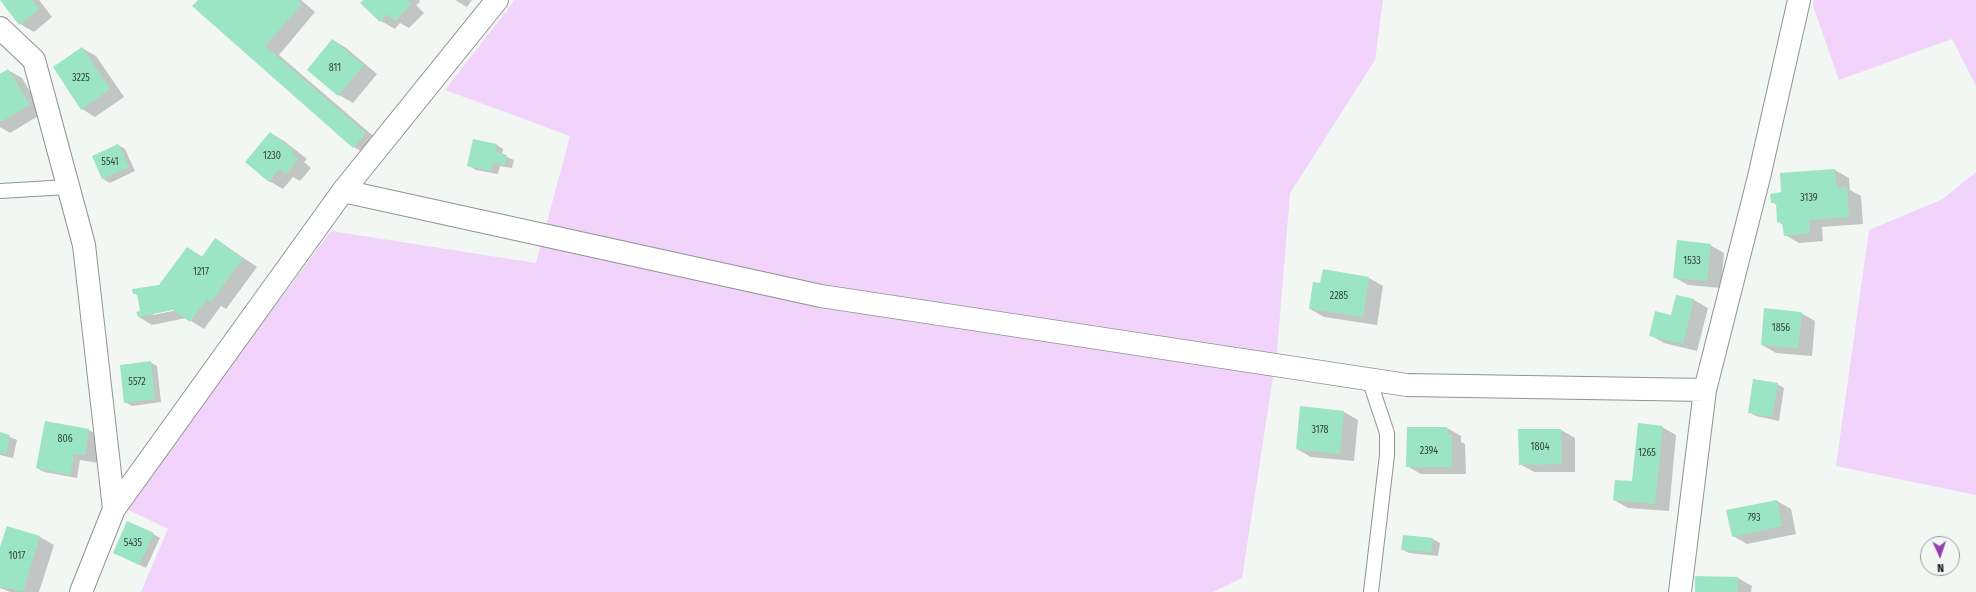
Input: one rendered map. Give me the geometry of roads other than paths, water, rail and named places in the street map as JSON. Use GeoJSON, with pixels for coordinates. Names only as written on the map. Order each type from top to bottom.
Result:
{"type":"FeatureCollection","features":[{"type":"Feature","properties":{"kind":"street"},"geometry":{"type":"LineString","coordinates":[[81,592],[114,509],[343,191],[497,0]]}},
{"type":"Feature","properties":{"kind":"street"},"geometry":{"type":"LineString","coordinates":[[1680,592],[1705,390],[1759,177],[1799,0]]}},
{"type":"Feature","properties":{"kind":"street"},"geometry":{"type":"LineString","coordinates":[[0,28],[34,60],[84,245],[114,509]]}},
{"type":"Feature","properties":{"kind":"street"},"geometry":{"type":"LineString","coordinates":[[343,191],[821,296],[1407,385],[1705,390]]}},
{"type":"Feature","properties":{"kind":"lane"},"geometry":{"type":"LineString","coordinates":[[0,191],[68,187]]}},
{"type":"Feature","properties":{"kind":"lane"},"geometry":{"type":"LineString","coordinates":[[1369,379],[1387,433],[1387,455],[1371,592]]}}]}
